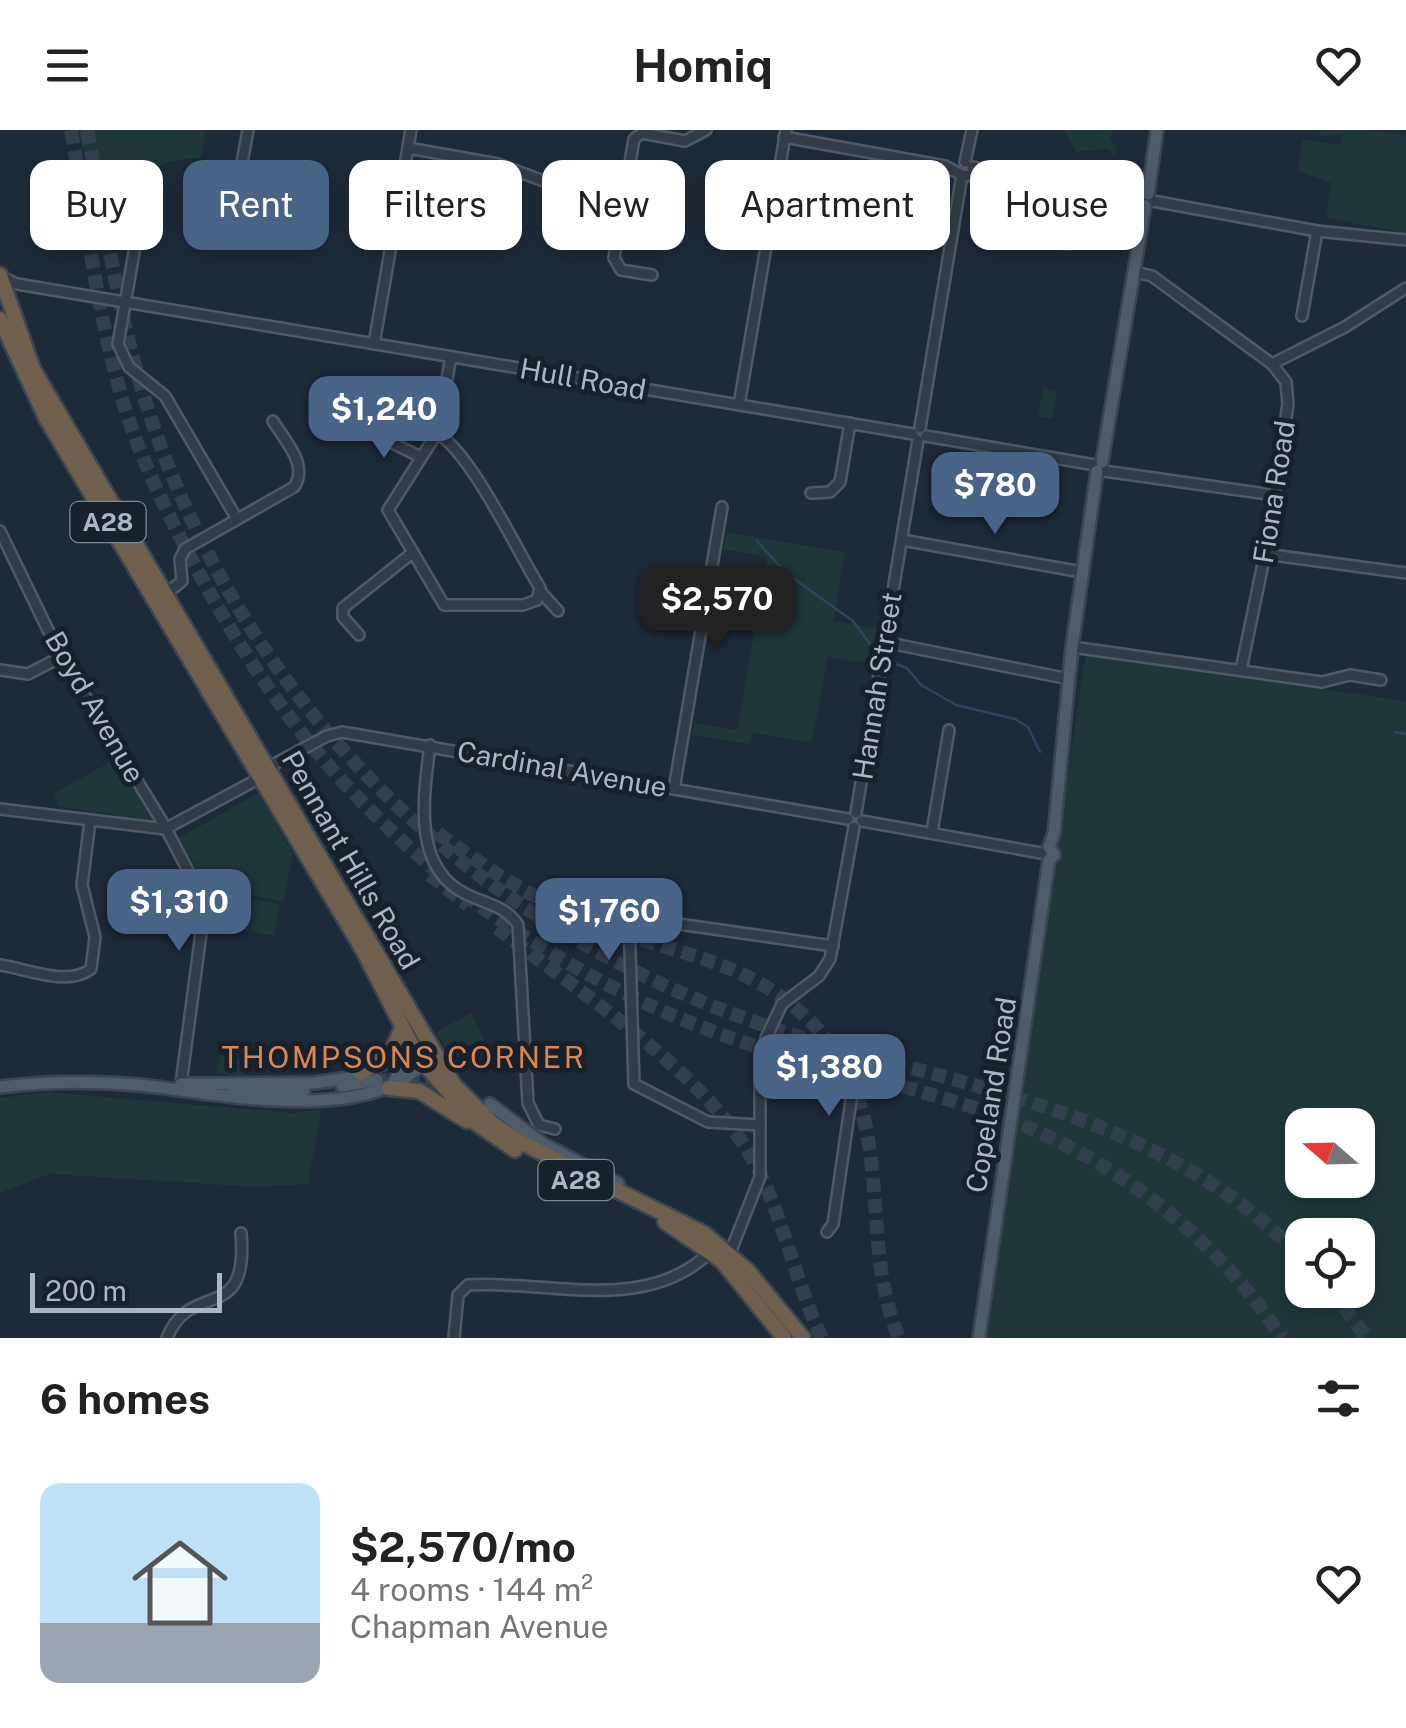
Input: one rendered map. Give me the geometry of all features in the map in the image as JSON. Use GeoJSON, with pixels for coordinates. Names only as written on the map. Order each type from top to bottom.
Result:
{"type":"FeatureCollection","features":[{"type":"Feature","properties":{"kind":"highway","name":"Pennant Hills Road"},"geometry":{"type":"LineString","coordinates":[[0,276],[11,290],[33,369],[166,594],[409,1027],[457,1088],[501,1130],[734,1247],[803,1338]]}},
{"type":"Feature","properties":{"kind":"highway","name":"Pennant Hills Road"},"geometry":{"type":"LineString","coordinates":[[0,319],[46,418],[265,774]]}},
{"type":"Feature","properties":{"kind":"highway","name":"Pennant Hills Road"},"geometry":{"type":"LineString","coordinates":[[409,1027],[422,1064],[477,1124],[520,1152],[673,1226],[738,1278],[784,1338]]}},
{"type":"Feature","properties":{"kind":"highway"},"geometry":{"type":"LineString","coordinates":[[361,1073],[391,1053],[409,1027]]}},
{"type":"Feature","properties":{"kind":"highway"},"geometry":{"type":"LineString","coordinates":[[383,1084],[420,1091],[477,1124]]}},
{"type":"Feature","properties":{"kind":"main road","name":"Copeland Road"},"geometry":{"type":"LineString","coordinates":[[979,1338],[1046,853],[1058,803],[1082,572],[1157,130]]}},
{"type":"Feature","properties":{"kind":"main road"},"geometry":{"type":"LineString","coordinates":[[181,1088],[298,1084],[395,1063],[400,1074],[383,1084]]}},
{"type":"Feature","properties":{"kind":"main road"},"geometry":{"type":"LineString","coordinates":[[0,1087],[34,1082],[138,1085],[282,1101],[383,1084],[422,1064]]}},
{"type":"Feature","properties":{"kind":"main road"},"geometry":{"type":"LineString","coordinates":[[490,1104],[542,1142],[697,1229]]}},
{"type":"Feature","properties":{"kind":"street"},"geometry":{"type":"LineString","coordinates":[[242,160],[248,130]]}},
{"type":"Feature","properties":{"kind":"street"},"geometry":{"type":"LineString","coordinates":[[374,344],[411,130]]}},
{"type":"Feature","properties":{"kind":"street"},"geometry":{"type":"LineString","coordinates":[[632,160],[637,135],[686,141],[706,130]]}},
{"type":"Feature","properties":{"kind":"street","name":"Hannah Street"},"geometry":{"type":"LineString","coordinates":[[734,1247],[758,1188],[762,1051],[782,1004],[819,976],[834,946],[972,130]]}},
{"type":"Feature","properties":{"kind":"street"},"geometry":{"type":"LineString","coordinates":[[739,405],[785,134],[1317,231],[1406,240]]}},
{"type":"Feature","properties":{"kind":"street"},"geometry":{"type":"LineString","coordinates":[[408,148],[498,164],[542,180]]}},
{"type":"Feature","properties":{"kind":"street"},"geometry":{"type":"LineString","coordinates":[[1302,316],[1317,231]]}},
{"type":"Feature","properties":{"kind":"street"},"geometry":{"type":"LineString","coordinates":[[135,250],[118,344],[122,356],[165,396],[237,519]]}},
{"type":"Feature","properties":{"kind":"street"},"geometry":{"type":"LineString","coordinates":[[618,250],[616,266],[652,275]]}},
{"type":"Feature","properties":{"kind":"street"},"geometry":{"type":"LineString","coordinates":[[1134,272],[1152,276],[1272,364],[1345,327],[1406,288]]}},
{"type":"Feature","properties":{"kind":"street","name":"Hull Road"},"geometry":{"type":"LineString","coordinates":[[11,290],[127,302],[1274,495]]}},
{"type":"Feature","properties":{"kind":"street"},"geometry":{"type":"LineString","coordinates":[[437,433],[458,449],[541,592],[556,610],[533,602],[447,606],[436,597],[388,510],[437,433],[451,356]]}},
{"type":"Feature","properties":{"kind":"street","name":"Fiona Road"},"geometry":{"type":"LineString","coordinates":[[1241,670],[1265,554],[1288,392],[1281,372],[1272,364]]}},
{"type":"Feature","properties":{"kind":"street"},"geometry":{"type":"LineString","coordinates":[[166,594],[182,582],[180,559],[185,549],[294,486],[300,477],[301,468],[273,421]]}},
{"type":"Feature","properties":{"kind":"street"},"geometry":{"type":"LineString","coordinates":[[812,493],[830,492],[840,482],[850,424]]}},
{"type":"Feature","properties":{"kind":"street"},"geometry":{"type":"LineString","coordinates":[[365,430],[421,457]]}},
{"type":"Feature","properties":{"kind":"street"},"geometry":{"type":"LineString","coordinates":[[674,789],[722,507]]}},
{"type":"Feature","properties":{"kind":"street","name":"Boyd Avenue"},"geometry":{"type":"LineString","coordinates":[[0,530],[61,657],[165,829],[206,910],[181,1088]]}},
{"type":"Feature","properties":{"kind":"street"},"geometry":{"type":"LineString","coordinates":[[902,540],[1082,572]]}},
{"type":"Feature","properties":{"kind":"street"},"geometry":{"type":"LineString","coordinates":[[359,635],[343,616],[343,608],[411,554]]}},
{"type":"Feature","properties":{"kind":"street"},"geometry":{"type":"LineString","coordinates":[[1265,554],[1406,573]]}},
{"type":"Feature","properties":{"kind":"street"},"geometry":{"type":"LineString","coordinates":[[533,602],[541,592]]}},
{"type":"Feature","properties":{"kind":"street"},"geometry":{"type":"LineString","coordinates":[[883,646],[1069,679]]}},
{"type":"Feature","properties":{"kind":"street"},"geometry":{"type":"LineString","coordinates":[[1072,647],[1322,682],[1350,675],[1380,680]]}},
{"type":"Feature","properties":{"kind":"street"},"geometry":{"type":"LineString","coordinates":[[0,670],[28,674],[61,657]]}},
{"type":"Feature","properties":{"kind":"street"},"geometry":{"type":"LineString","coordinates":[[932,832],[949,730]]}},
{"type":"Feature","properties":{"kind":"street","name":"Cardinal Avenue"},"geometry":{"type":"LineString","coordinates":[[165,829],[327,736],[342,732],[1046,853]]}},
{"type":"Feature","properties":{"kind":"street"},"geometry":{"type":"LineString","coordinates":[[430,746],[422,812],[428,847],[448,883],[510,912],[518,925],[528,1103],[539,1125],[555,1129]]}},
{"type":"Feature","properties":{"kind":"street"},"geometry":{"type":"LineString","coordinates":[[0,809],[165,829]]}},
{"type":"Feature","properties":{"kind":"street"},"geometry":{"type":"LineString","coordinates":[[0,965],[66,978],[81,976],[91,969],[95,938],[82,885],[90,821]]}},
{"type":"Feature","properties":{"kind":"street"},"geometry":{"type":"LineString","coordinates":[[760,1124],[708,1122],[634,1084],[627,915],[834,946]]}},
{"type":"Feature","properties":{"kind":"street"},"geometry":{"type":"LineString","coordinates":[[761,1084],[836,1065],[852,1070],[854,1080],[836,1206],[827,1232]]}},
{"type":"Feature","properties":{"kind":"street"},"geometry":{"type":"LineString","coordinates":[[167,1338],[184,1314],[235,1288],[244,1267],[241,1232]]}},
{"type":"Feature","properties":{"kind":"street"},"geometry":{"type":"LineString","coordinates":[[454,1338],[458,1295],[468,1285],[633,1290],[673,1276],[710,1252]]}},
{"type":"Feature","properties":{"kind":"green space"},"geometry":{"type":"Polygon","coordinates":[[[78,130],[206,130],[201,158],[163,164],[163,160],[86,160],[78,130]]]}},
{"type":"Feature","properties":{"kind":"green space"},"geometry":{"type":"Polygon","coordinates":[[[1063,130],[1113,130],[1110,138],[1117,150],[1114,155],[1107,149],[1077,152],[1063,130]]]}},
{"type":"Feature","properties":{"kind":"green space"},"geometry":{"type":"Polygon","coordinates":[[[1318,130],[1371,130],[1406,136],[1406,233],[1326,218],[1331,183],[1298,171],[1303,139],[1340,145],[1343,135],[1321,136],[1318,130]]]}},
{"type":"Feature","properties":{"kind":"green space"},"geometry":{"type":"Polygon","coordinates":[[[1043,388],[1057,391],[1053,419],[1038,417],[1043,388]]]}},
{"type":"Feature","properties":{"kind":"green space"},"geometry":{"type":"Polygon","coordinates":[[[727,532],[845,552],[834,621],[877,629],[871,664],[828,657],[812,743],[753,733],[750,744],[692,735],[695,723],[737,730],[767,557],[723,549],[727,532]]]}},
{"type":"Feature","properties":{"kind":"green space"},"geometry":{"type":"Polygon","coordinates":[[[1085,655],[1406,701],[1406,1338],[987,1338],[1085,655]]]}},
{"type":"Feature","properties":{"kind":"green space"},"geometry":{"type":"Polygon","coordinates":[[[116,759],[155,822],[58,806],[54,793],[116,759]]]}},
{"type":"Feature","properties":{"kind":"green space"},"geometry":{"type":"Polygon","coordinates":[[[258,793],[293,854],[283,902],[244,894],[238,884],[213,898],[179,838],[258,793]]]}},
{"type":"Feature","properties":{"kind":"green space"},"geometry":{"type":"Polygon","coordinates":[[[251,899],[280,904],[274,936],[245,930],[251,899]]]}},
{"type":"Feature","properties":{"kind":"green space"},"geometry":{"type":"Polygon","coordinates":[[[471,1013],[485,1042],[453,1060],[436,1032],[471,1013]]]}},
{"type":"Feature","properties":{"kind":"green space"},"geometry":{"type":"Polygon","coordinates":[[[221,1055],[246,1062],[244,1075],[216,1074],[221,1055]]]}},
{"type":"Feature","properties":{"kind":"green space"},"geometry":{"type":"Polygon","coordinates":[[[47,1092],[294,1113],[321,1110],[308,1184],[258,1187],[49,1174],[0,1193],[0,1098],[47,1092]]]}},
{"type":"Feature","properties":{"kind":"waterway"},"geometry":{"type":"LineString","coordinates":[[757,541],[786,573],[853,621],[878,655]]}},
{"type":"Feature","properties":{"kind":"waterway"},"geometry":{"type":"LineString","coordinates":[[884,660],[907,668],[921,685],[956,705],[1015,719],[1028,727],[1040,752]]}},
{"type":"Feature","properties":{"kind":"waterway"},"geometry":{"type":"LineString","coordinates":[[1395,732],[1406,734]]}},
{"type":"Feature","properties":{"kind":"tunnel"},"geometry":{"type":"LineString","coordinates":[[71,130],[98,294],[120,391],[170,518],[243,650],[300,731],[365,805],[443,877]]}},
{"type":"Feature","properties":{"kind":"tunnel"},"geometry":{"type":"LineString","coordinates":[[87,130],[114,276],[140,384],[198,533],[257,638],[328,733],[410,817],[501,891],[602,954],[711,1005],[827,1045],[1019,1098],[1141,1145],[1198,1175],[1252,1213],[1285,1243]]}},
{"type":"Feature","properties":{"kind":"tunnel"},"geometry":{"type":"LineString","coordinates":[[438,833],[508,880],[563,910],[747,977],[805,1016],[831,1045]]}},
{"type":"Feature","properties":{"kind":"tunnel"},"geometry":{"type":"LineString","coordinates":[[430,875],[468,905]]}},
{"type":"Feature","properties":{"kind":"tunnel"},"geometry":{"type":"LineString","coordinates":[[464,894],[582,971],[676,1017],[746,1043],[970,1106],[1048,1136],[1088,1157],[1125,1180],[1195,1236],[1227,1268],[1282,1338]]}},
{"type":"Feature","properties":{"kind":"tunnel"},"geometry":{"type":"LineString","coordinates":[[497,928],[663,1057],[721,1115],[744,1145],[768,1191],[822,1338]]}},
{"type":"Feature","properties":{"kind":"tunnel"},"geometry":{"type":"LineString","coordinates":[[377,1080],[405,1075],[442,1082]]}},
{"type":"Feature","properties":{"kind":"tunnel"},"geometry":{"type":"LineString","coordinates":[[850,1076],[869,1142],[882,1272],[899,1338]]}},
{"type":"Feature","properties":{"kind":"tunnel"},"geometry":{"type":"LineString","coordinates":[[1344,1308],[1367,1338]]}},
{"type":"Feature","properties":{"kind":"district","name":"THOMPSONS CORNER"},"geometry":{"type":"Point","coordinates":[404,1058]}}]}
